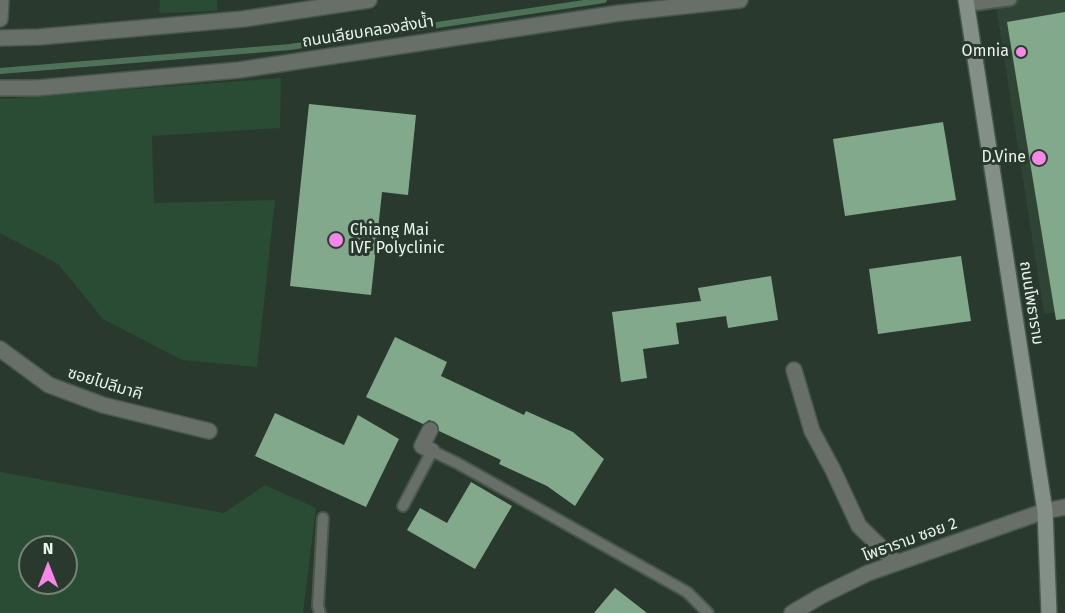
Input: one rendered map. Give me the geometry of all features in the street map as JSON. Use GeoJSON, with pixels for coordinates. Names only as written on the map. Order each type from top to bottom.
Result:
{"type":"FeatureCollection","features":[{"type":"Feature","properties":{"kind":"street"},"geometry":{"type":"LineString","coordinates":[[0,19],[2,0]]}},
{"type":"Feature","properties":{"kind":"street","name":"ถนนเลียบคลองส่งน้ำ"},"geometry":{"type":"LineString","coordinates":[[0,38],[51,36],[243,19],[369,0]]}},
{"type":"Feature","properties":{"kind":"street","name":"ถนนเลียบคลองส่งน้ำ"},"geometry":{"type":"LineString","coordinates":[[0,88],[37,88],[239,70],[621,13],[740,0]]}},
{"type":"Feature","properties":{"kind":"street","name":"ถนนโพธาราม"},"geometry":{"type":"LineString","coordinates":[[967,3],[1045,511],[1049,613]]}},
{"type":"Feature","properties":{"kind":"street","name":"ซอยไปลีมาคี"},"geometry":{"type":"LineString","coordinates":[[0,349],[50,386],[103,405],[209,431]]}},
{"type":"Feature","properties":{"kind":"street"},"geometry":{"type":"LineString","coordinates":[[794,370],[812,431],[859,526],[897,563]]}},
{"type":"Feature","properties":{"kind":"street"},"geometry":{"type":"LineString","coordinates":[[430,430],[422,446],[432,451]]}},
{"type":"Feature","properties":{"kind":"street","name":"โพธาราม ซอย 2"},"geometry":{"type":"LineString","coordinates":[[792,613],[868,573],[1045,511],[1065,507]]}},
{"type":"Feature","properties":{"kind":"lane"},"geometry":{"type":"LineString","coordinates":[[967,3],[1011,0]]}},
{"type":"Feature","properties":{"kind":"lane"},"geometry":{"type":"LineString","coordinates":[[403,506],[432,451],[687,592],[708,613]]}},
{"type":"Feature","properties":{"kind":"lane"},"geometry":{"type":"LineString","coordinates":[[320,613],[318,606],[323,518]]}},
{"type":"Feature","properties":{"kind":"shaded area"},"geometry":{"type":"Polygon","coordinates":[[[160,0],[217,0],[217,11],[159,13],[160,0]]]}},
{"type":"Feature","properties":{"kind":"shaded area"},"geometry":{"type":"Polygon","coordinates":[[[995,0],[1065,0],[1065,311],[1044,314],[995,0]]]}},
{"type":"Feature","properties":{"kind":"shaded area"},"geometry":{"type":"Polygon","coordinates":[[[281,78],[280,128],[152,136],[154,203],[275,200],[257,367],[182,360],[103,319],[58,264],[0,233],[0,99],[281,78]]]}},
{"type":"Feature","properties":{"kind":"shaded area"},"geometry":{"type":"Polygon","coordinates":[[[0,472],[224,513],[265,485],[316,508],[303,613],[0,613],[0,472]]]}},
{"type":"Feature","properties":{"kind":"building"},"geometry":{"type":"Polygon","coordinates":[[[1065,12],[1065,319],[1056,320],[1007,22],[1065,12]]]}},
{"type":"Feature","properties":{"kind":"building","name":"Chiang Mai IVF Polyclinic"},"geometry":{"type":"Polygon","coordinates":[[[309,104],[416,115],[408,195],[382,192],[371,295],[290,286],[309,104]]]}},
{"type":"Feature","properties":{"kind":"building"},"geometry":{"type":"Polygon","coordinates":[[[943,122],[956,200],[845,216],[833,139],[943,122]]]}},
{"type":"Feature","properties":{"kind":"building"},"geometry":{"type":"Polygon","coordinates":[[[961,256],[971,321],[878,334],[869,269],[961,256]]]}},
{"type":"Feature","properties":{"kind":"building"},"geometry":{"type":"Polygon","coordinates":[[[771,276],[778,320],[728,328],[726,316],[676,323],[679,344],[643,349],[647,378],[621,382],[612,312],[701,301],[698,288],[771,276]]]}},
{"type":"Feature","properties":{"kind":"building"},"geometry":{"type":"Polygon","coordinates":[[[395,337],[447,362],[441,376],[524,415],[526,411],[573,432],[604,459],[575,506],[547,486],[499,464],[501,460],[439,431],[435,422],[429,420],[423,424],[366,397],[395,337]]]}},
{"type":"Feature","properties":{"kind":"building"},"geometry":{"type":"Polygon","coordinates":[[[275,413],[344,445],[358,415],[399,439],[366,507],[255,456],[275,413]]]}},
{"type":"Feature","properties":{"kind":"building"},"geometry":{"type":"Polygon","coordinates":[[[471,482],[512,506],[475,569],[407,530],[420,508],[447,523],[471,482]]]}},
{"type":"Feature","properties":{"kind":"building"},"geometry":{"type":"Polygon","coordinates":[[[615,588],[647,613],[594,613],[615,588]]]}},
{"type":"Feature","properties":{"kind":"waterway"},"geometry":{"type":"LineString","coordinates":[[0,71],[290,47],[604,0]]}},
{"type":"Feature","properties":{"kind":"place","name":"Omnia"},"geometry":{"type":"Point","coordinates":[1021,52]}},
{"type":"Feature","properties":{"kind":"place","name":"D.Vine"},"geometry":{"type":"Point","coordinates":[1039,158]}},
{"type":"Feature","properties":{"kind":"place","name":"Chiang Mai IVF Polyclinic"},"geometry":{"type":"Point","coordinates":[336,240]}}]}
